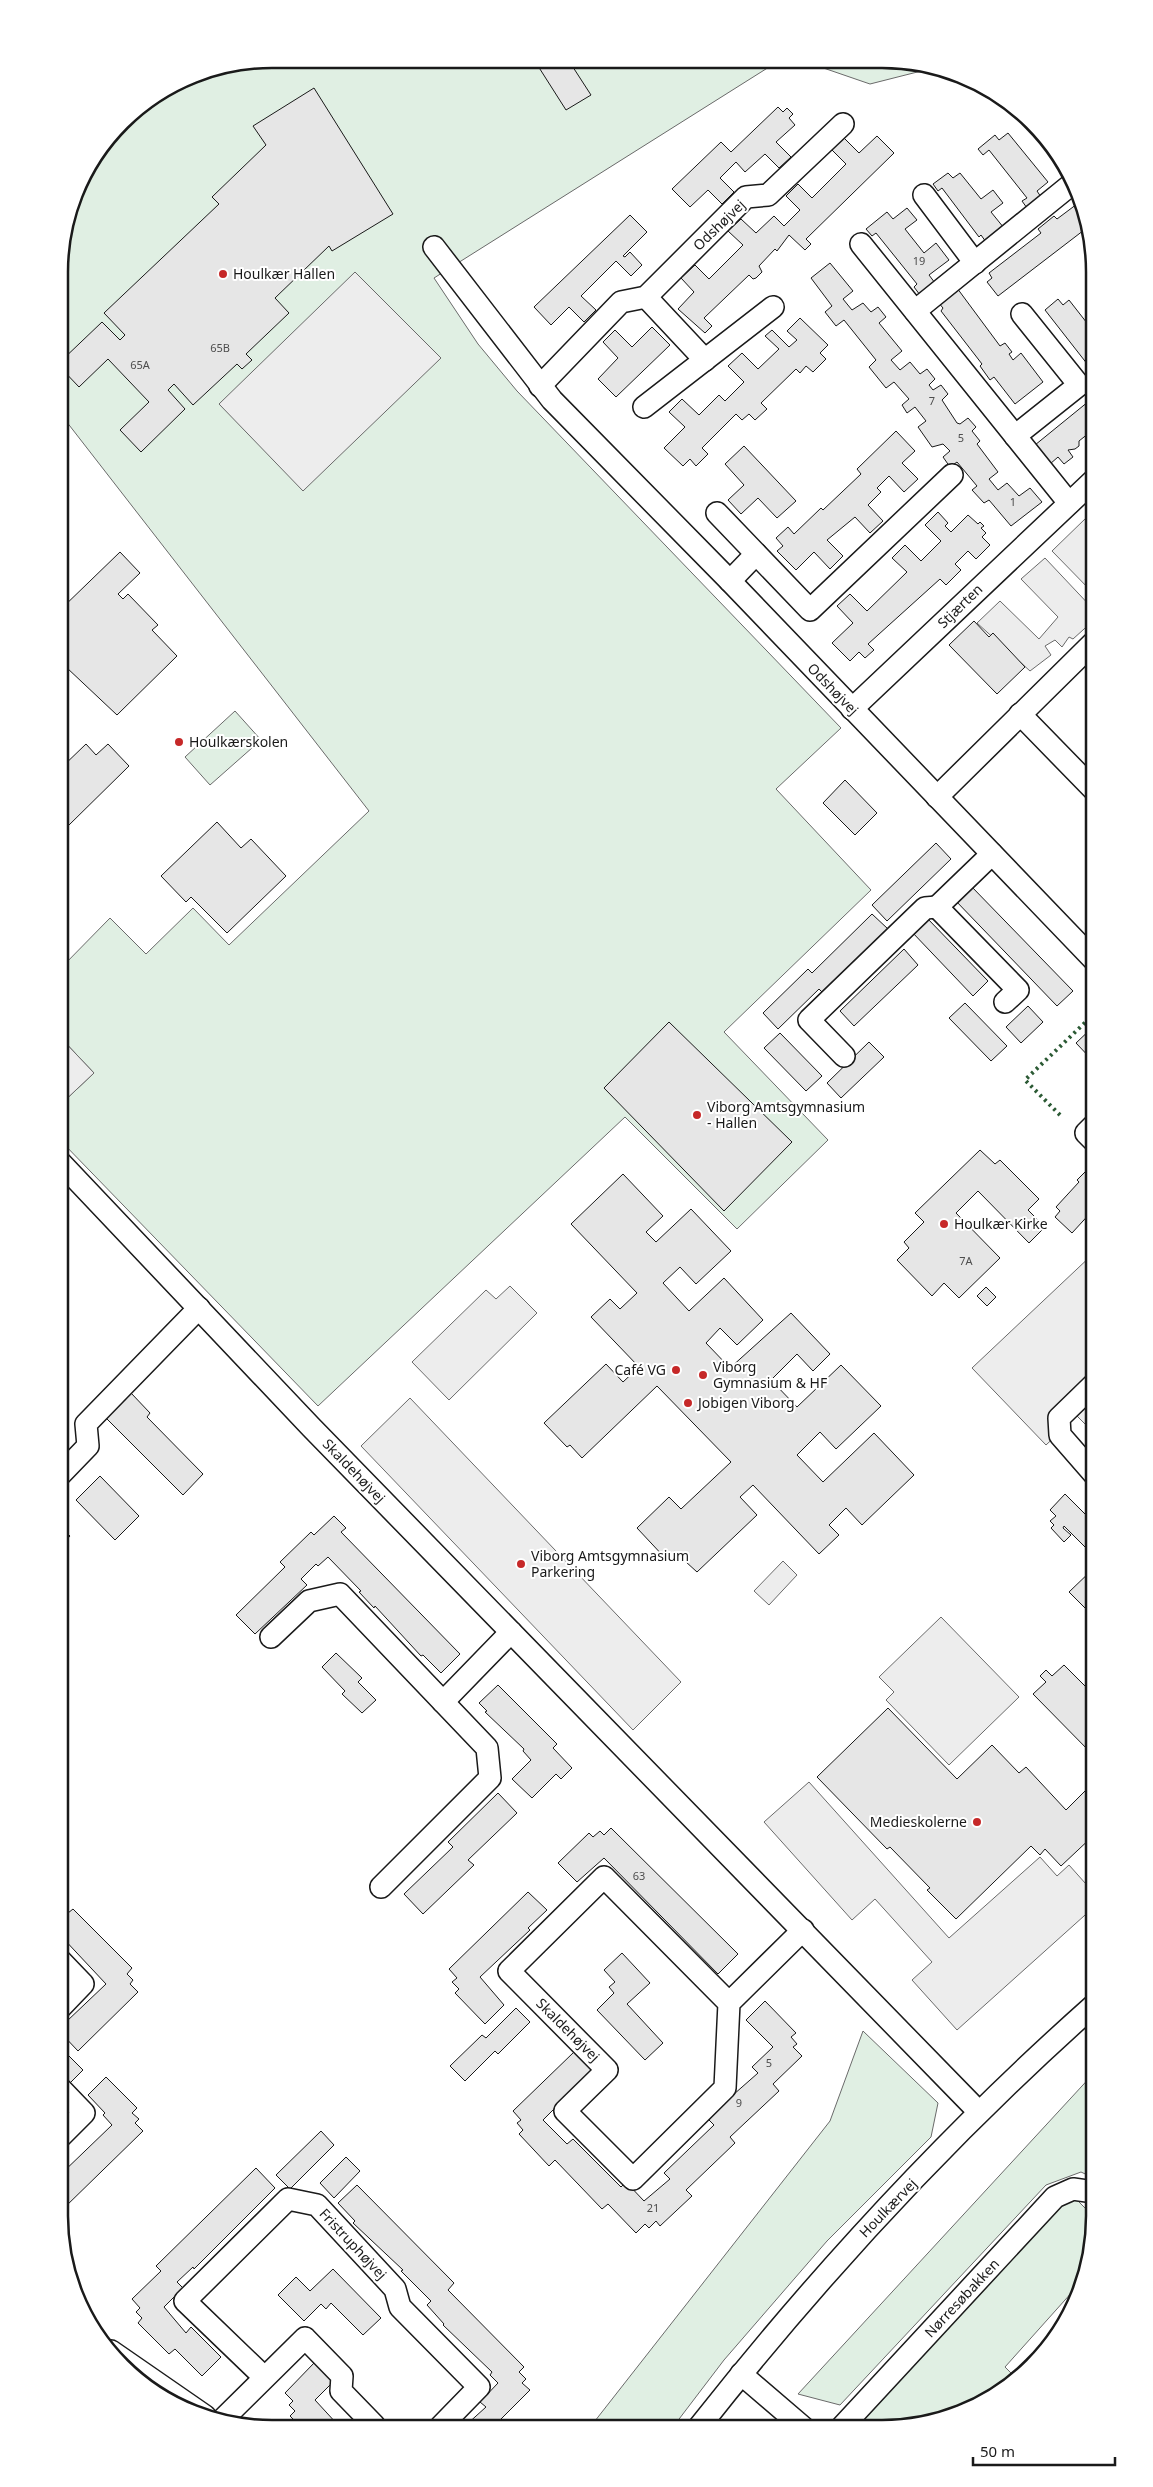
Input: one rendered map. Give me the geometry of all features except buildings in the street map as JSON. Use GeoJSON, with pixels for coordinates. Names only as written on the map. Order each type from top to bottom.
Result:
{"type":"FeatureCollection","features":[{"type":"Feature","properties":{"kind":"street","name":"Odshøjvej"},"geometry":{"type":"LineString","coordinates":[[646,296],[746,197],[768,195],[843,124]]}},
{"type":"Feature","properties":{"kind":"street"},"geometry":{"type":"LineString","coordinates":[[915,311],[1068,189]]}},
{"type":"Feature","properties":{"kind":"street"},"geometry":{"type":"LineString","coordinates":[[924,195],[975,263]]}},
{"type":"Feature","properties":{"kind":"street"},"geometry":{"type":"LineString","coordinates":[[861,244],[1069,503]]}},
{"type":"Feature","properties":{"kind":"street","name":"Odshøjvej"},"geometry":{"type":"LineString","coordinates":[[434,247],[540,386],[1086,952]]}},
{"type":"Feature","properties":{"kind":"street"},"geometry":{"type":"LineString","coordinates":[[540,386],[621,302],[646,296],[705,360]]}},
{"type":"Feature","properties":{"kind":"street"},"geometry":{"type":"LineString","coordinates":[[644,407],[773,307]]}},
{"type":"Feature","properties":{"kind":"street"},"geometry":{"type":"LineString","coordinates":[[1015,436],[1079,385],[1022,314]]}},
{"type":"Feature","properties":{"kind":"street"},"geometry":{"type":"LineString","coordinates":[[717,513],[810,610],[952,475]]}},
{"type":"Feature","properties":{"kind":"street","name":"Stjærten"},"geometry":{"type":"LineString","coordinates":[[852,709],[1086,487]]}},
{"type":"Feature","properties":{"kind":"street"},"geometry":{"type":"LineString","coordinates":[[730,581],[756,554]]}},
{"type":"Feature","properties":{"kind":"street"},"geometry":{"type":"LineString","coordinates":[[937,797],[1086,650]]}},
{"type":"Feature","properties":{"kind":"street"},"geometry":{"type":"LineString","coordinates":[[1020,714],[1086,782]]}},
{"type":"Feature","properties":{"kind":"street"},"geometry":{"type":"LineString","coordinates":[[844,1056],[809,1020],[925,908],[937,907],[992,854]]}},
{"type":"Feature","properties":{"kind":"street"},"geometry":{"type":"LineString","coordinates":[[937,907],[1018,990],[1005,1002]]}},
{"type":"Feature","properties":{"kind":"street","name":"Skaldehøjvej"},"geometry":{"type":"LineString","coordinates":[[68,1170],[511,1632],[980,2112]]}},
{"type":"Feature","properties":{"kind":"street"},"geometry":{"type":"LineString","coordinates":[[68,1467],[88,1446],[86,1424],[199,1308]]}},
{"type":"Feature","properties":{"kind":"street"},"geometry":{"type":"LineString","coordinates":[[1086,1392],[1059,1418],[1060,1435],[1086,1465]]}},
{"type":"Feature","properties":{"kind":"street"},"geometry":{"type":"LineString","coordinates":[[271,1637],[309,1600],[340,1594],[487,1748],[490,1778],[381,1887]]}},
{"type":"Feature","properties":{"kind":"street"},"geometry":{"type":"LineString","coordinates":[[443,1702],[511,1632]]}},
{"type":"Feature","properties":{"kind":"street","name":"Skaldehøjvej"},"geometry":{"type":"LineString","coordinates":[[604,1877],[730,2003],[725,2088],[633,2180],[565,2111],[607,2070],[509,1971],[604,1877]]}},
{"type":"Feature","properties":{"kind":"street"},"geometry":{"type":"LineString","coordinates":[[730,2003],[803,1930]]}},
{"type":"Feature","properties":{"kind":"street"},"geometry":{"type":"LineString","coordinates":[[68,1968],[83,1984],[68,2000]]}},
{"type":"Feature","properties":{"kind":"street","name":"Houlkærvej"},"geometry":{"type":"LineString","coordinates":[[705,2420],[832,2267],[980,2112],[1086,2013]]}},
{"type":"Feature","properties":{"kind":"street"},"geometry":{"type":"LineString","coordinates":[[68,2096],[84,2113],[68,2129]]}},
{"type":"Feature","properties":{"kind":"street","name":"Nørresøbakken"},"geometry":{"type":"LineString","coordinates":[[848,2420],[1055,2197],[1073,2189],[1086,2191]]}},
{"type":"Feature","properties":{"kind":"street","name":"Fristruphøjvej"},"geometry":{"type":"LineString","coordinates":[[264,2377],[185,2301],[288,2200],[317,2205],[395,2289],[400,2307],[479,2387],[447,2420]]}},
{"type":"Feature","properties":{"kind":"street"},"geometry":{"type":"LineString","coordinates":[[227,2415],[305,2338],[342,2376],[341,2392],[369,2420]]}},
{"type":"Feature","properties":{"kind":"street"},"geometry":{"type":"LineString","coordinates":[[136,2368],[181,2399]]}},
{"type":"Feature","properties":{"kind":"street"},"geometry":{"type":"LineString","coordinates":[[741,2374],[795,2420]]}},
{"type":"Feature","properties":{"kind":"green space"},"geometry":{"type":"Polygon","coordinates":[[[258,68],[767,68],[434,278],[478,344],[517,391],[841,728],[776,789],[871,890],[724,1032],[828,1140],[737,1229],[625,1117],[318,1406],[68,1148],[68,1098],[94,1073],[68,1046],[68,961],[110,918],[146,954],[193,908],[229,945],[369,811],[68,424],[69,245],[74,218],[88,181],[118,137],[147,110],[181,88],[231,71],[258,68]]]}},
{"type":"Feature","properties":{"kind":"green space"},"geometry":{"type":"Polygon","coordinates":[[[823,68],[895,68],[922,71],[870,84],[823,68]]]}},
{"type":"Feature","properties":{"kind":"green space"},"geometry":{"type":"Polygon","coordinates":[[[235,711],[261,740],[210,785],[185,757],[235,711]]]}},
{"type":"Feature","properties":{"kind":"green space"},"geometry":{"type":"Polygon","coordinates":[[[863,2031],[938,2103],[931,2137],[827,2241],[724,2360],[678,2420],[596,2420],[830,2121],[863,2031]]]}},
{"type":"Feature","properties":{"kind":"green space"},"geometry":{"type":"Polygon","coordinates":[[[1086,2082],[1086,2174],[1081,2172],[1046,2185],[840,2405],[798,2394],[1086,2082]]]}},
{"type":"Feature","properties":{"kind":"green space"},"geometry":{"type":"Polygon","coordinates":[[[1076,2199],[1086,2209],[1084,2242],[1079,2269],[1070,2295],[1005,2367],[1011,2373],[972,2399],[935,2413],[908,2418],[860,2420],[1051,2210],[1076,2199]]]}},
{"type":"Feature","properties":{"kind":"shaded area"},"geometry":{"type":"Polygon","coordinates":[[[355,272],[441,358],[303,491],[219,404],[355,272]]]}},
{"type":"Feature","properties":{"kind":"shaded area"},"geometry":{"type":"Polygon","coordinates":[[[1086,518],[1086,586],[1052,551],[1086,518]]]}},
{"type":"Feature","properties":{"kind":"shaded area"},"geometry":{"type":"Polygon","coordinates":[[[1045,558],[1086,602],[1086,627],[1073,639],[1069,637],[1062,647],[1055,640],[1045,646],[1051,655],[1030,671],[977,623],[1000,601],[1039,639],[1058,617],[1021,579],[1045,558]]]}},
{"type":"Feature","properties":{"kind":"shaded area"},"geometry":{"type":"Polygon","coordinates":[[[68,1046],[94,1073],[68,1098],[68,1046]]]}},
{"type":"Feature","properties":{"kind":"shaded area"},"geometry":{"type":"Polygon","coordinates":[[[1086,1261],[1086,1425],[1077,1416],[1046,1445],[972,1368],[1086,1261]]]}},
{"type":"Feature","properties":{"kind":"shaded area"},"geometry":{"type":"Polygon","coordinates":[[[510,1286],[537,1313],[449,1400],[412,1362],[486,1290],[496,1299],[510,1286]]]}},
{"type":"Feature","properties":{"kind":"shaded area","name":"Viborg Amtsgymnasium Parkering"},"geometry":{"type":"Polygon","coordinates":[[[410,1398],[681,1682],[633,1730],[361,1446],[410,1398]]]}},
{"type":"Feature","properties":{"kind":"shaded area"},"geometry":{"type":"Polygon","coordinates":[[[783,1561],[797,1575],[769,1605],[754,1591],[783,1561]]]}},
{"type":"Feature","properties":{"kind":"shaded area"},"geometry":{"type":"Polygon","coordinates":[[[941,1617],[1019,1697],[949,1765],[886,1700],[894,1692],[879,1677],[941,1617]]]}},
{"type":"Feature","properties":{"kind":"shaded area"},"geometry":{"type":"Polygon","coordinates":[[[809,1782],[949,1938],[1040,1857],[1057,1876],[1069,1865],[1086,1884],[1086,1914],[957,2030],[912,1980],[932,1962],[875,1899],[852,1920],[764,1822],[809,1782]]]}},
{"type":"Feature","properties":{"kind":"hedge"},"geometry":{"type":"LineString","coordinates":[[1060,1115],[1025,1080],[1086,1022]]}},
{"type":"Feature","properties":{"kind":"place","name":"Houlkær Hallen"},"geometry":{"type":"Point","coordinates":[223,274]}},
{"type":"Feature","properties":{"kind":"place","name":"Houlkærskolen"},"geometry":{"type":"Point","coordinates":[179,742]}},
{"type":"Feature","properties":{"kind":"place","name":"Viborg Amtsgymnasium - Hallen"},"geometry":{"type":"Point","coordinates":[697,1115]}},
{"type":"Feature","properties":{"kind":"place","name":"Houlkær Kirke"},"geometry":{"type":"Point","coordinates":[944,1224]}},
{"type":"Feature","properties":{"kind":"place","name":"Café VG"},"geometry":{"type":"Point","coordinates":[676,1370]}},
{"type":"Feature","properties":{"kind":"place","name":"Viborg Gymnasium & HF"},"geometry":{"type":"Point","coordinates":[703,1375]}},
{"type":"Feature","properties":{"kind":"place","name":"Jobigen Viborg"},"geometry":{"type":"Point","coordinates":[688,1403]}},
{"type":"Feature","properties":{"kind":"place","name":"Viborg Amtsgymnasium Parkering"},"geometry":{"type":"Point","coordinates":[521,1564]}},
{"type":"Feature","properties":{"kind":"place","name":"Medieskolerne"},"geometry":{"type":"Point","coordinates":[977,1822]}}]}
